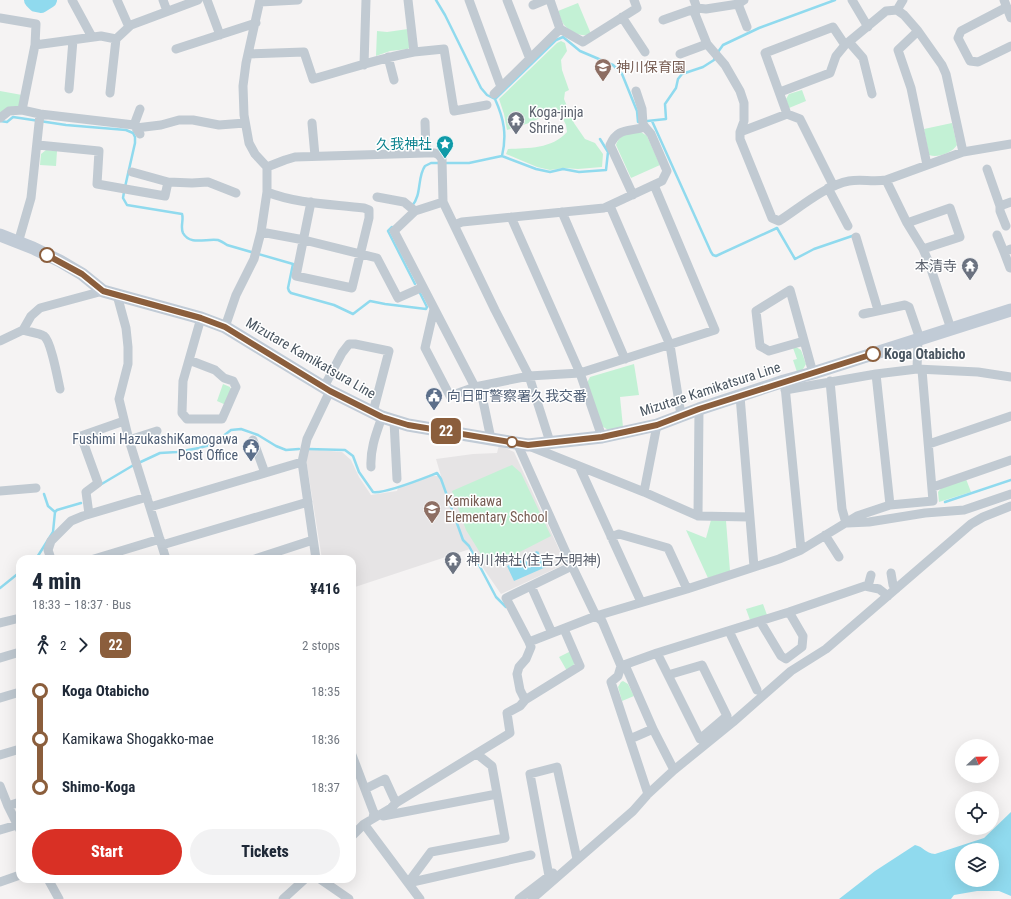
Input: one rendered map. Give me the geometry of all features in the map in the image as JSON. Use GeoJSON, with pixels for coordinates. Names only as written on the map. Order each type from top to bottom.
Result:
{"type":"FeatureCollection","features":[{"type":"Feature","properties":{"kind":"main road","name":"Mizutare Kamikatsura Line"},"geometry":{"type":"LineString","coordinates":[[0,235],[60,261],[82,274],[103,291],[201,318],[225,327],[327,389],[394,421],[523,444],[602,437],[657,425],[681,415],[740,396],[785,386],[813,373],[1011,310]]}},
{"type":"Feature","properties":{"kind":"street"},"geometry":{"type":"LineString","coordinates":[[72,0],[92,37]]}},
{"type":"Feature","properties":{"kind":"street"},"geometry":{"type":"LineString","coordinates":[[117,0],[129,27]]}},
{"type":"Feature","properties":{"kind":"street"},"geometry":{"type":"LineString","coordinates":[[163,0],[167,11]]}},
{"type":"Feature","properties":{"kind":"street"},"geometry":{"type":"LineString","coordinates":[[110,94],[116,39],[129,27],[198,0]]}},
{"type":"Feature","properties":{"kind":"street"},"geometry":{"type":"LineString","coordinates":[[206,0],[220,35]]}},
{"type":"Feature","properties":{"kind":"street"},"geometry":{"type":"LineString","coordinates":[[225,327],[236,295],[256,252],[262,232],[267,192],[267,167],[255,154],[249,143],[245,123],[243,86],[248,54],[260,1],[298,0]]}},
{"type":"Feature","properties":{"kind":"street"},"geometry":{"type":"LineString","coordinates":[[364,65],[366,0]]}},
{"type":"Feature","properties":{"kind":"street"},"geometry":{"type":"LineString","coordinates":[[408,0],[414,52]]}},
{"type":"Feature","properties":{"kind":"street"},"geometry":{"type":"LineString","coordinates":[[470,0],[501,87]]}},
{"type":"Feature","properties":{"kind":"street"},"geometry":{"type":"LineString","coordinates":[[507,0],[530,59]]}},
{"type":"Feature","properties":{"kind":"street"},"geometry":{"type":"LineString","coordinates":[[533,5],[545,0]]}},
{"type":"Feature","properties":{"kind":"street"},"geometry":{"type":"LineString","coordinates":[[550,0],[560,29],[583,42],[637,8],[634,0]]}},
{"type":"Feature","properties":{"kind":"street"},"geometry":{"type":"LineString","coordinates":[[852,0],[868,26]]}},
{"type":"Feature","properties":{"kind":"street"},"geometry":{"type":"LineString","coordinates":[[897,10],[903,0]]}},
{"type":"Feature","properties":{"kind":"street"},"geometry":{"type":"LineString","coordinates":[[696,4],[706,9],[742,1],[747,27]]}},
{"type":"Feature","properties":{"kind":"street"},"geometry":{"type":"LineString","coordinates":[[1011,18],[1005,3],[961,31],[958,38],[970,61],[978,62],[1011,46]]}},
{"type":"Feature","properties":{"kind":"street"},"geometry":{"type":"LineString","coordinates":[[663,20],[696,4]]}},
{"type":"Feature","properties":{"kind":"street"},"geometry":{"type":"LineString","coordinates":[[696,4],[695,14],[707,44],[717,55],[733,78],[744,103],[744,121],[740,132],[740,139],[743,150],[772,218],[779,221],[831,187],[848,181],[877,182],[886,180],[963,152],[1011,144]]}},
{"type":"Feature","properties":{"kind":"street"},"geometry":{"type":"LineString","coordinates":[[780,92],[830,73],[836,56],[847,44],[886,11],[897,10],[904,15],[918,31],[942,65],[946,74],[963,152]]}},
{"type":"Feature","properties":{"kind":"street"},"geometry":{"type":"LineString","coordinates":[[622,17],[645,52]]}},
{"type":"Feature","properties":{"kind":"street"},"geometry":{"type":"LineString","coordinates":[[0,18],[36,24],[35,45],[22,110]]}},
{"type":"Feature","properties":{"kind":"street"},"geometry":{"type":"LineString","coordinates":[[176,49],[256,22]]}},
{"type":"Feature","properties":{"kind":"street"},"geometry":{"type":"LineString","coordinates":[[787,114],[765,52],[833,27],[847,44],[863,58],[872,94]]}},
{"type":"Feature","properties":{"kind":"street"},"geometry":{"type":"LineString","coordinates":[[494,94],[560,29]]}},
{"type":"Feature","properties":{"kind":"street"},"geometry":{"type":"LineString","coordinates":[[918,31],[898,50],[911,88],[927,165]]}},
{"type":"Feature","properties":{"kind":"street"},"geometry":{"type":"LineString","coordinates":[[35,45],[101,36],[116,39]]}},
{"type":"Feature","properties":{"kind":"street"},"geometry":{"type":"LineString","coordinates":[[69,89],[73,40]]}},
{"type":"Feature","properties":{"kind":"street"},"geometry":{"type":"LineString","coordinates":[[680,54],[707,44]]}},
{"type":"Feature","properties":{"kind":"street"},"geometry":{"type":"LineString","coordinates":[[248,54],[304,52],[313,79],[388,57],[414,52],[444,49],[454,111],[487,105]]}},
{"type":"Feature","properties":{"kind":"street"},"geometry":{"type":"LineString","coordinates":[[388,57],[394,80]]}},
{"type":"Feature","properties":{"kind":"street"},"geometry":{"type":"LineString","coordinates":[[454,225],[462,222],[604,208],[662,181],[667,171],[651,134],[643,123],[642,109],[636,91]]}},
{"type":"Feature","properties":{"kind":"street"},"geometry":{"type":"LineString","coordinates":[[137,129],[140,109]]}},
{"type":"Feature","properties":{"kind":"street"},"geometry":{"type":"LineString","coordinates":[[0,118],[9,111],[22,110],[40,119],[137,129],[179,120],[193,120],[219,124],[245,123]]}},
{"type":"Feature","properties":{"kind":"street"},"geometry":{"type":"LineString","coordinates":[[740,132],[787,114],[800,119],[848,226]]}},
{"type":"Feature","properties":{"kind":"street"},"geometry":{"type":"LineString","coordinates":[[18,243],[31,198],[40,119]]}},
{"type":"Feature","properties":{"kind":"street"},"geometry":{"type":"LineString","coordinates":[[425,122],[426,153]]}},
{"type":"Feature","properties":{"kind":"street"},"geometry":{"type":"LineString","coordinates":[[312,123],[315,156]]}},
{"type":"Feature","properties":{"kind":"street"},"geometry":{"type":"LineString","coordinates":[[633,195],[610,145],[614,136],[643,123]]}},
{"type":"Feature","properties":{"kind":"street"},"geometry":{"type":"LineString","coordinates":[[38,144],[99,151],[97,184],[165,196],[168,182]]}},
{"type":"Feature","properties":{"kind":"street"},"geometry":{"type":"LineString","coordinates":[[267,167],[295,157],[426,153],[437,154],[442,163],[443,202],[495,310],[529,376],[550,442]]}},
{"type":"Feature","properties":{"kind":"street"},"geometry":{"type":"LineString","coordinates":[[987,169],[1006,226]]}},
{"type":"Feature","properties":{"kind":"street"},"geometry":{"type":"LineString","coordinates":[[132,172],[168,182],[208,182],[236,193]]}},
{"type":"Feature","properties":{"kind":"street"},"geometry":{"type":"LineString","coordinates":[[886,180],[907,223],[923,249],[934,274],[939,295],[951,329]]}},
{"type":"Feature","properties":{"kind":"street"},"geometry":{"type":"LineString","coordinates":[[434,309],[425,348],[450,396],[475,387],[529,376],[580,373],[715,330],[654,185]]}},
{"type":"Feature","properties":{"kind":"street"},"geometry":{"type":"LineString","coordinates":[[267,192],[290,200],[311,202],[369,210],[369,218],[352,288],[296,276],[311,202]]}},
{"type":"Feature","properties":{"kind":"street"},"geometry":{"type":"LineString","coordinates":[[377,197],[404,202],[412,209]]}},
{"type":"Feature","properties":{"kind":"street"},"geometry":{"type":"LineString","coordinates":[[443,202],[412,209],[394,231],[475,387],[482,396],[491,439]]}},
{"type":"Feature","properties":{"kind":"street"},"geometry":{"type":"LineString","coordinates":[[1000,206],[1011,202]]}},
{"type":"Feature","properties":{"kind":"street"},"geometry":{"type":"LineString","coordinates":[[610,206],[670,344],[681,415]]}},
{"type":"Feature","properties":{"kind":"street"},"geometry":{"type":"LineString","coordinates":[[907,223],[950,208],[960,237],[923,249]]}},
{"type":"Feature","properties":{"kind":"street"},"geometry":{"type":"LineString","coordinates":[[562,212],[625,359]]}},
{"type":"Feature","properties":{"kind":"street"},"geometry":{"type":"LineString","coordinates":[[511,217],[580,373],[602,437]]}},
{"type":"Feature","properties":{"kind":"street"},"geometry":{"type":"LineString","coordinates":[[262,232],[304,240],[377,258],[398,298],[423,287]]}},
{"type":"Feature","properties":{"kind":"street"},"geometry":{"type":"LineString","coordinates":[[997,235],[1007,251],[1010,268]]}},
{"type":"Feature","properties":{"kind":"street"},"geometry":{"type":"LineString","coordinates":[[856,237],[878,310]]}},
{"type":"Feature","properties":{"kind":"street"},"geometry":{"type":"LineString","coordinates":[[804,341],[769,351],[760,346],[756,311],[790,290],[813,373]]}},
{"type":"Feature","properties":{"kind":"street"},"geometry":{"type":"LineString","coordinates":[[0,341],[23,330],[31,316],[40,308],[103,291]]}},
{"type":"Feature","properties":{"kind":"street"},"geometry":{"type":"LineString","coordinates":[[117,295],[126,328],[128,347],[128,364],[119,399],[129,440],[138,464],[165,555]]}},
{"type":"Feature","properties":{"kind":"street"},"geometry":{"type":"LineString","coordinates":[[529,642],[596,616],[779,559],[801,550],[846,524],[856,516],[890,506],[933,501],[929,444],[920,369],[919,339],[909,307],[905,305],[863,314]]}},
{"type":"Feature","properties":{"kind":"street"},"geometry":{"type":"LineString","coordinates":[[189,360],[215,370],[224,378],[233,381],[236,387],[222,419],[187,419],[182,413],[183,381],[189,360],[201,318]]}},
{"type":"Feature","properties":{"kind":"street"},"geometry":{"type":"LineString","coordinates":[[23,330],[43,335],[46,339],[52,353],[60,389]]}},
{"type":"Feature","properties":{"kind":"street"},"geometry":{"type":"LineString","coordinates":[[315,555],[302,462],[307,438],[342,353],[349,344],[389,351],[370,457],[371,467]]}},
{"type":"Feature","properties":{"kind":"street"},"geometry":{"type":"LineString","coordinates":[[801,550],[785,386],[830,382],[876,374],[920,369],[978,372],[1011,376]]}},
{"type":"Feature","properties":{"kind":"street"},"geometry":{"type":"LineString","coordinates":[[876,374],[890,506]]}},
{"type":"Feature","properties":{"kind":"street"},"geometry":{"type":"LineString","coordinates":[[830,382],[842,509],[846,524]]}},
{"type":"Feature","properties":{"kind":"street"},"geometry":{"type":"LineString","coordinates":[[740,396],[754,567]]}},
{"type":"Feature","properties":{"kind":"street"},"geometry":{"type":"LineString","coordinates":[[698,516],[699,409]]}},
{"type":"Feature","properties":{"kind":"street"},"geometry":{"type":"LineString","coordinates":[[929,444],[1011,416]]}},
{"type":"Feature","properties":{"kind":"street"},"geometry":{"type":"LineString","coordinates":[[89,514],[86,492],[98,483],[81,436],[124,421]]}},
{"type":"Feature","properties":{"kind":"street"},"geometry":{"type":"LineString","coordinates":[[394,421],[397,479]]}},
{"type":"Feature","properties":{"kind":"street"},"geometry":{"type":"LineString","coordinates":[[644,492],[657,425]]}},
{"type":"Feature","properties":{"kind":"street"},"geometry":{"type":"LineString","coordinates":[[129,440],[157,431]]}},
{"type":"Feature","properties":{"kind":"street"},"geometry":{"type":"LineString","coordinates":[[253,440],[265,473]]}},
{"type":"Feature","properties":{"kind":"street"},"geometry":{"type":"LineString","coordinates":[[523,444],[644,492],[698,516],[749,517]]}},
{"type":"Feature","properties":{"kind":"street"},"geometry":{"type":"LineString","coordinates":[[523,444],[572,566],[596,616],[602,621],[674,770]]}},
{"type":"Feature","properties":{"kind":"street"},"geometry":{"type":"LineString","coordinates":[[933,487],[1011,460]]}},
{"type":"Feature","properties":{"kind":"street"},"geometry":{"type":"LineString","coordinates":[[150,507],[302,462]]}},
{"type":"Feature","properties":{"kind":"street"},"geometry":{"type":"LineString","coordinates":[[579,466],[641,602]]}},
{"type":"Feature","properties":{"kind":"street"},"geometry":{"type":"LineString","coordinates":[[0,492],[36,488]]}},
{"type":"Feature","properties":{"kind":"street"},"geometry":{"type":"LineString","coordinates":[[846,524],[925,513],[964,510],[1011,494]]}},
{"type":"Feature","properties":{"kind":"street"},"geometry":{"type":"LineString","coordinates":[[50,555],[48,550],[51,541],[71,521],[89,514],[147,497]]}},
{"type":"Feature","properties":{"kind":"street"},"geometry":{"type":"LineString","coordinates":[[110,555],[308,502]]}},
{"type":"Feature","properties":{"kind":"street"},"geometry":{"type":"LineString","coordinates":[[532,899],[633,811],[648,794],[730,719],[791,671],[826,649],[971,524],[1011,506]]}},
{"type":"Feature","properties":{"kind":"street"},"geometry":{"type":"LineString","coordinates":[[964,510],[971,524]]}},
{"type":"Feature","properties":{"kind":"street"},"geometry":{"type":"LineString","coordinates":[[611,537],[619,534],[668,548],[686,589]]}},
{"type":"Feature","properties":{"kind":"street"},"geometry":{"type":"LineString","coordinates":[[825,535],[839,557]]}},
{"type":"Feature","properties":{"kind":"street"},"geometry":{"type":"LineString","coordinates":[[267,555],[313,540]]}},
{"type":"Feature","properties":{"kind":"street"},"geometry":{"type":"LineString","coordinates":[[525,700],[520,690],[517,674],[519,667],[526,659],[531,647],[506,598],[572,566]]}},
{"type":"Feature","properties":{"kind":"street"},"geometry":{"type":"LineString","coordinates":[[891,573],[893,585],[896,589]]}},
{"type":"Feature","properties":{"kind":"street"},"geometry":{"type":"LineString","coordinates":[[868,586],[871,575]]}},
{"type":"Feature","properties":{"kind":"street"},"geometry":{"type":"LineString","coordinates":[[531,586],[552,633]]}},
{"type":"Feature","properties":{"kind":"street"},"geometry":{"type":"LineString","coordinates":[[648,794],[611,682],[618,676],[623,665],[865,586],[879,589],[888,596]]}},
{"type":"Feature","properties":{"kind":"street"},"geometry":{"type":"LineString","coordinates":[[760,620],[781,656],[786,659],[802,646],[803,636],[789,612]]}},
{"type":"Feature","properties":{"kind":"street"},"geometry":{"type":"LineString","coordinates":[[0,623],[16,619]]}},
{"type":"Feature","properties":{"kind":"street"},"geometry":{"type":"LineString","coordinates":[[356,832],[364,824],[391,808],[396,803],[510,733],[506,714],[520,706],[525,700],[580,666],[564,629]]}},
{"type":"Feature","properties":{"kind":"street"},"geometry":{"type":"LineString","coordinates":[[729,631],[757,690]]}},
{"type":"Feature","properties":{"kind":"street"},"geometry":{"type":"LineString","coordinates":[[802,646],[812,658]]}},
{"type":"Feature","properties":{"kind":"street"},"geometry":{"type":"LineString","coordinates":[[0,658],[16,653]]}},
{"type":"Feature","properties":{"kind":"street"},"geometry":{"type":"LineString","coordinates":[[657,653],[700,739],[730,719]]}},
{"type":"Feature","properties":{"kind":"street"},"geometry":{"type":"LineString","coordinates":[[668,675],[702,664],[730,719]]}},
{"type":"Feature","properties":{"kind":"street"},"geometry":{"type":"LineString","coordinates":[[0,698],[16,693]]}},
{"type":"Feature","properties":{"kind":"street"},"geometry":{"type":"LineString","coordinates":[[630,739],[653,729]]}},
{"type":"Feature","properties":{"kind":"street"},"geometry":{"type":"LineString","coordinates":[[0,755],[16,750]]}},
{"type":"Feature","properties":{"kind":"street"},"geometry":{"type":"LineString","coordinates":[[408,883],[431,852],[505,838],[492,766],[477,754]]}},
{"type":"Feature","properties":{"kind":"street"},"geometry":{"type":"LineString","coordinates":[[356,765],[375,817]]}},
{"type":"Feature","properties":{"kind":"street"},"geometry":{"type":"LineString","coordinates":[[548,876],[530,774],[557,767],[577,859]]}},
{"type":"Feature","properties":{"kind":"street"},"geometry":{"type":"LineString","coordinates":[[365,789],[385,779],[396,803]]}},
{"type":"Feature","properties":{"kind":"street"},"geometry":{"type":"LineString","coordinates":[[0,786],[16,822]]}},
{"type":"Feature","properties":{"kind":"street"},"geometry":{"type":"LineString","coordinates":[[375,817],[497,794]]}},
{"type":"Feature","properties":{"kind":"street"},"geometry":{"type":"LineString","coordinates":[[8,806],[16,803]]}},
{"type":"Feature","properties":{"kind":"street"},"geometry":{"type":"LineString","coordinates":[[364,824],[420,899]]}},
{"type":"Feature","properties":{"kind":"street"},"geometry":{"type":"LineString","coordinates":[[0,830],[16,828]]}},
{"type":"Feature","properties":{"kind":"street"},"geometry":{"type":"LineString","coordinates":[[408,883],[531,855]]}},
{"type":"Feature","properties":{"kind":"street"},"geometry":{"type":"LineString","coordinates":[[519,899],[548,876],[577,859]]}},
{"type":"Feature","properties":{"kind":"street"},"geometry":{"type":"LineString","coordinates":[[0,882],[16,876]]}},
{"type":"Feature","properties":{"kind":"street"},"geometry":{"type":"LineString","coordinates":[[50,883],[59,899]]}},
{"type":"Feature","properties":{"kind":"street"},"geometry":{"type":"LineString","coordinates":[[283,899],[301,883]]}},
{"type":"Feature","properties":{"kind":"street"},"geometry":{"type":"LineString","coordinates":[[326,883],[349,899]]}},
{"type":"Feature","properties":{"kind":"shaded area","name":"Kamikawa Elementary School"},"geometry":{"type":"Polygon","coordinates":[[[499,445],[514,452],[564,560],[563,565],[501,594],[470,549],[356,587],[356,555],[321,555],[306,459],[308,449],[342,452],[351,460],[359,477],[371,495],[397,491],[398,488],[432,476],[441,476],[436,459],[473,454],[497,453],[499,445]]]}},
{"type":"Feature","properties":{"kind":"green space"},"geometry":{"type":"Polygon","coordinates":[[[578,3],[591,34],[580,35],[573,32],[565,26],[562,21],[558,11],[578,3]]]}},
{"type":"Feature","properties":{"kind":"green space"},"geometry":{"type":"Polygon","coordinates":[[[408,29],[411,45],[408,49],[390,51],[376,56],[377,31],[387,32],[408,29]]]}},
{"type":"Feature","properties":{"kind":"green space"},"geometry":{"type":"Polygon","coordinates":[[[561,41],[565,43],[567,51],[561,60],[562,70],[569,90],[565,92],[564,99],[574,123],[585,139],[595,143],[603,154],[602,167],[550,170],[537,167],[506,154],[508,149],[532,148],[547,145],[561,138],[567,132],[566,125],[556,107],[546,111],[547,115],[507,130],[499,99],[557,43],[561,41]]]}},
{"type":"Feature","properties":{"kind":"green space"},"geometry":{"type":"Polygon","coordinates":[[[802,90],[806,101],[789,108],[786,99],[789,94],[802,90]]]}},
{"type":"Feature","properties":{"kind":"green space"},"geometry":{"type":"Polygon","coordinates":[[[0,91],[22,95],[20,106],[11,107],[0,113],[0,91]]]}},
{"type":"Feature","properties":{"kind":"green space"},"geometry":{"type":"Polygon","coordinates":[[[952,123],[957,145],[955,148],[944,154],[936,156],[929,155],[924,129],[952,123]]]}},
{"type":"Feature","properties":{"kind":"green space"},"geometry":{"type":"Polygon","coordinates":[[[641,132],[647,136],[660,165],[631,178],[616,145],[623,136],[641,132]]]}},
{"type":"Feature","properties":{"kind":"green space"},"geometry":{"type":"Polygon","coordinates":[[[46,150],[57,151],[56,166],[40,165],[41,154],[46,150]]]}},
{"type":"Feature","properties":{"kind":"green space"},"geometry":{"type":"Polygon","coordinates":[[[796,347],[801,350],[806,364],[802,371],[797,372],[793,360],[797,359],[793,348],[796,347]]]}},
{"type":"Feature","properties":{"kind":"green space"},"geometry":{"type":"Polygon","coordinates":[[[634,364],[639,395],[620,397],[623,427],[608,430],[602,426],[587,383],[590,377],[634,364]]]}},
{"type":"Feature","properties":{"kind":"green space"},"geometry":{"type":"Polygon","coordinates":[[[223,384],[230,387],[232,392],[226,405],[217,401],[223,384]]]}},
{"type":"Feature","properties":{"kind":"green space"},"geometry":{"type":"Polygon","coordinates":[[[512,465],[521,473],[551,536],[496,564],[484,559],[466,530],[452,491],[512,465]]]}},
{"type":"Feature","properties":{"kind":"green space"},"geometry":{"type":"Polygon","coordinates":[[[966,479],[971,492],[939,502],[938,492],[943,486],[966,479]]]}},
{"type":"Feature","properties":{"kind":"green space"},"geometry":{"type":"Polygon","coordinates":[[[711,520],[726,521],[730,571],[708,578],[686,530],[706,538],[711,520]]]}},
{"type":"Feature","properties":{"kind":"green space"},"geometry":{"type":"Polygon","coordinates":[[[763,604],[767,615],[750,620],[746,609],[763,604]]]}},
{"type":"Feature","properties":{"kind":"green space"},"geometry":{"type":"Polygon","coordinates":[[[571,651],[575,662],[572,668],[567,671],[559,657],[571,651]]]}},
{"type":"Feature","properties":{"kind":"green space"},"geometry":{"type":"Polygon","coordinates":[[[623,681],[628,684],[634,696],[622,701],[618,687],[623,681]]]}},
{"type":"Feature","properties":{"kind":"water"},"geometry":{"type":"Polygon","coordinates":[[[537,551],[546,567],[514,581],[507,566],[537,551]]]}},
{"type":"Feature","properties":{"kind":"water"},"geometry":{"type":"Polygon","coordinates":[[[1011,812],[1011,896],[999,891],[977,891],[954,895],[951,899],[839,899],[875,871],[915,845],[935,854],[955,847],[955,887],[999,887],[999,843],[969,843],[984,838],[987,835],[999,835],[999,824],[1011,812]]]}},
{"type":"Feature","properties":{"kind":"waterway"},"geometry":{"type":"LineString","coordinates":[[32,0],[36,4],[41,5],[49,0]]}},
{"type":"Feature","properties":{"kind":"waterway"},"geometry":{"type":"LineString","coordinates":[[412,206],[417,197],[421,175],[425,166],[431,163],[469,163],[502,156],[504,148],[504,127],[501,113],[495,99],[487,95],[481,88],[436,0]]}},
{"type":"Feature","properties":{"kind":"waterway"},"geometry":{"type":"LineString","coordinates":[[718,52],[723,45],[759,28],[835,0]]}},
{"type":"Feature","properties":{"kind":"waterway"},"geometry":{"type":"LineString","coordinates":[[495,99],[556,40],[563,37],[580,51],[613,65],[622,74],[637,111],[638,122],[666,119],[665,104],[676,88],[678,79],[682,74],[703,67],[714,60],[715,57]]}},
{"type":"Feature","properties":{"kind":"waterway"},"geometry":{"type":"LineString","coordinates":[[0,121],[7,122],[13,117],[66,125],[126,130],[133,133],[135,143],[125,187]]}},
{"type":"Feature","properties":{"kind":"waterway"},"geometry":{"type":"LineString","coordinates":[[652,121],[713,255],[716,256],[777,228],[795,259],[814,249],[855,235]]}},
{"type":"Feature","properties":{"kind":"waterway"},"geometry":{"type":"LineString","coordinates":[[502,156],[536,169],[550,172],[563,169],[579,172],[606,170],[608,152],[600,139]]}},
{"type":"Feature","properties":{"kind":"waterway"},"geometry":{"type":"LineString","coordinates":[[124,192],[123,198],[127,205],[182,214],[182,231],[186,237],[190,239],[199,241],[218,240],[227,245],[293,264],[288,288],[291,293],[334,305],[353,314],[370,301],[426,309],[427,307],[420,293]]}},
{"type":"Feature","properties":{"kind":"waterway"},"geometry":{"type":"LineString","coordinates":[[392,227],[388,231],[415,284]]}},
{"type":"Feature","properties":{"kind":"waterway"},"geometry":{"type":"LineString","coordinates":[[100,485],[132,466],[160,453],[177,452],[213,444],[231,430],[241,429],[258,435],[286,450],[299,449]]}},
{"type":"Feature","properties":{"kind":"waterway"},"geometry":{"type":"LineString","coordinates":[[308,449],[345,450],[353,456],[359,472],[373,492],[386,491],[437,473],[441,479],[463,540],[469,546],[496,597],[506,607]]}},
{"type":"Feature","properties":{"kind":"waterway"},"geometry":{"type":"LineString","coordinates":[[945,502],[1011,480]]}},
{"type":"Feature","properties":{"kind":"waterway"},"geometry":{"type":"LineString","coordinates":[[44,494],[48,506],[55,512]]}},
{"type":"Feature","properties":{"kind":"waterway"},"geometry":{"type":"LineString","coordinates":[[39,555],[53,532],[55,512],[57,510],[81,503]]}},
{"type":"Feature","properties":{"kind":"waterway"},"geometry":{"type":"LineString","coordinates":[[0,588],[16,575]]}},
{"type":"Feature","properties":{"kind":"bus line","name":"22"},"geometry":{"type":"LineString","coordinates":[[47,255],[82,274],[103,291],[201,318],[225,327],[330,391],[382,417],[408,425],[528,445],[544,442],[602,437],[657,425],[681,415],[784,381],[873,354]]}},
{"type":"Feature","properties":{"kind":"place","name":"神川保育園"},"geometry":{"type":"Point","coordinates":[603,82]}},
{"type":"Feature","properties":{"kind":"place","name":"Koga-jinja Shrine"},"geometry":{"type":"Point","coordinates":[516,135]}},
{"type":"Feature","properties":{"kind":"place","name":"久我神社"},"geometry":{"type":"Point","coordinates":[445,159]}},
{"type":"Feature","properties":{"kind":"place","name":"本清寺"},"geometry":{"type":"Point","coordinates":[970,281]}},
{"type":"Feature","properties":{"kind":"place","name":"Koga Otabicho"},"geometry":{"type":"Point","coordinates":[873,354]}},
{"type":"Feature","properties":{"kind":"place","name":"向日町警察署久我交番"},"geometry":{"type":"Point","coordinates":[434,411]}},
{"type":"Feature","properties":{"kind":"place","name":"Fushimi HazukashiKamogawa Post Office"},"geometry":{"type":"Point","coordinates":[251,462]}},
{"type":"Feature","properties":{"kind":"place","name":"Kamikawa Elementary School"},"geometry":{"type":"Point","coordinates":[432,524]}},
{"type":"Feature","properties":{"kind":"place","name":"神川神社(住吉大明神)"},"geometry":{"type":"Point","coordinates":[453,575]}}]}
